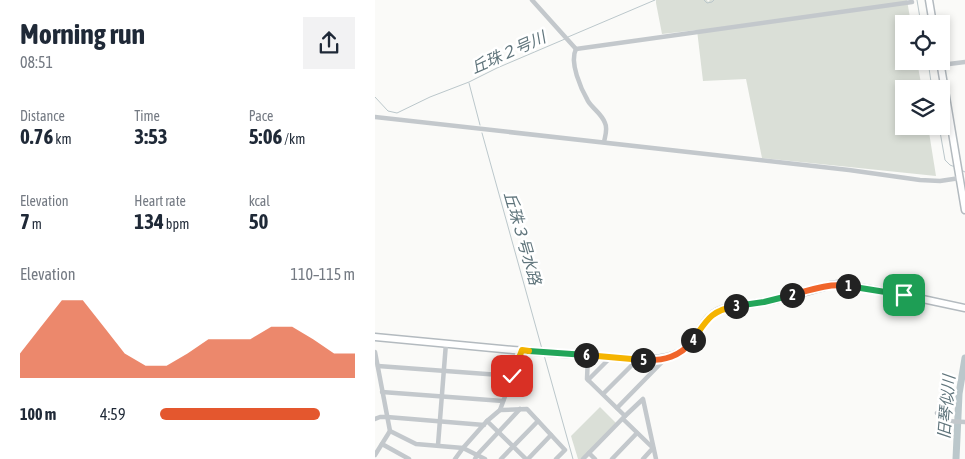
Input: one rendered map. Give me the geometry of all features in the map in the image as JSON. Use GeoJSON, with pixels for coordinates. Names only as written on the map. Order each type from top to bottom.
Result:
{"type":"FeatureCollection","features":[{"type":"Feature","properties":{"kind":"street"},"geometry":{"type":"LineString","coordinates":[[532,0],[575,49]]}},
{"type":"Feature","properties":{"kind":"street"},"geometry":{"type":"LineString","coordinates":[[929,0],[932,15]]}},
{"type":"Feature","properties":{"kind":"street"},"geometry":{"type":"LineString","coordinates":[[575,49],[913,2]]}},
{"type":"Feature","properties":{"kind":"street"},"geometry":{"type":"LineString","coordinates":[[575,49],[573,64],[583,91],[605,122],[607,129],[604,142]]}},
{"type":"Feature","properties":{"kind":"street"},"geometry":{"type":"LineString","coordinates":[[950,63],[965,62]]}},
{"type":"Feature","properties":{"kind":"street"},"geometry":{"type":"LineString","coordinates":[[941,70],[965,210]]}},
{"type":"Feature","properties":{"kind":"street"},"geometry":{"type":"LineString","coordinates":[[375,117],[920,180],[940,181],[959,176]]}},
{"type":"Feature","properties":{"kind":"street"},"geometry":{"type":"LineString","coordinates":[[375,336],[648,360],[661,359],[678,354],[686,348],[707,319],[717,312],[727,308],[764,302],[831,285],[839,284],[942,302],[965,308]]}},
{"type":"Feature","properties":{"kind":"street"},"geometry":{"type":"LineString","coordinates":[[438,446],[446,343]]}},
{"type":"Feature","properties":{"kind":"street"},"geometry":{"type":"LineString","coordinates":[[455,459],[485,423],[500,410],[522,350]]}},
{"type":"Feature","properties":{"kind":"street"},"geometry":{"type":"LineString","coordinates":[[375,352],[389,431],[375,455]]}},
{"type":"Feature","properties":{"kind":"street"},"geometry":{"type":"LineString","coordinates":[[588,355],[587,379],[617,408],[637,433],[653,448]]}},
{"type":"Feature","properties":{"kind":"street"},"geometry":{"type":"LineString","coordinates":[[589,380],[608,360],[608,357]]}},
{"type":"Feature","properties":{"kind":"street"},"geometry":{"type":"LineString","coordinates":[[603,394],[635,362],[635,359]]}},
{"type":"Feature","properties":{"kind":"street"},"geometry":{"type":"LineString","coordinates":[[617,408],[662,362],[661,359]]}},
{"type":"Feature","properties":{"kind":"street"},"geometry":{"type":"LineString","coordinates":[[378,366],[512,376]]}},
{"type":"Feature","properties":{"kind":"street"},"geometry":{"type":"LineString","coordinates":[[382,392],[503,401]]}},
{"type":"Feature","properties":{"kind":"street"},"geometry":{"type":"LineString","coordinates":[[583,459],[643,399],[656,459]]}},
{"type":"Feature","properties":{"kind":"street"},"geometry":{"type":"LineString","coordinates":[[476,457],[520,409]]}},
{"type":"Feature","properties":{"kind":"street"},"geometry":{"type":"LineString","coordinates":[[500,410],[527,409],[565,450],[556,459]]}},
{"type":"Feature","properties":{"kind":"street"},"geometry":{"type":"LineString","coordinates":[[937,413],[946,421],[965,422]]}},
{"type":"Feature","properties":{"kind":"street"},"geometry":{"type":"LineString","coordinates":[[375,419],[387,417],[485,423],[499,432],[527,459],[551,436]]}},
{"type":"Feature","properties":{"kind":"street"},"geometry":{"type":"LineString","coordinates":[[501,459],[538,421]]}},
{"type":"Feature","properties":{"kind":"street"},"geometry":{"type":"LineString","coordinates":[[389,431],[416,444],[463,448],[476,457],[485,459]]}},
{"type":"Feature","properties":{"kind":"street"},"geometry":{"type":"LineString","coordinates":[[612,459],[637,433]]}},
{"type":"Feature","properties":{"kind":"street"},"geometry":{"type":"LineString","coordinates":[[382,444],[409,459]]}},
{"type":"Feature","properties":{"kind":"street"},"geometry":{"type":"LineString","coordinates":[[643,459],[653,448]]}},
{"type":"Feature","properties":{"kind":"street"},"geometry":{"type":"LineString","coordinates":[[589,453],[595,459]]}},
{"type":"Feature","properties":{"kind":"shaded area"},"geometry":{"type":"Polygon","coordinates":[[[656,0],[707,0],[708,2],[710,0],[907,0],[910,15],[895,15],[895,70],[919,70],[920,80],[895,80],[895,135],[929,135],[936,176],[762,158],[746,79],[703,81],[697,30],[662,34],[656,0]]]}},
{"type":"Feature","properties":{"kind":"shaded area"},"geometry":{"type":"Polygon","coordinates":[[[600,407],[616,423],[581,459],[578,459],[571,436],[600,407]]]}},
{"type":"Feature","properties":{"kind":"waterway","name":"丘珠２号川"},"geometry":{"type":"LineString","coordinates":[[568,37],[655,0]]}},
{"type":"Feature","properties":{"kind":"waterway","name":"丘珠２号川"},"geometry":{"type":"LineString","coordinates":[[704,0],[707,3],[714,0]]}},
{"type":"Feature","properties":{"kind":"waterway"},"geometry":{"type":"LineString","coordinates":[[917,0],[920,15]]}},
{"type":"Feature","properties":{"kind":"waterway","name":"丘珠２号川"},"geometry":{"type":"LineString","coordinates":[[375,97],[388,111],[397,113],[565,39]]}},
{"type":"Feature","properties":{"kind":"waterway"},"geometry":{"type":"LineString","coordinates":[[929,70],[931,80]]}},
{"type":"Feature","properties":{"kind":"waterway","name":"丘珠３号水路"},"geometry":{"type":"LineString","coordinates":[[469,83],[480,125]]}},
{"type":"Feature","properties":{"kind":"waterway","name":"丘珠３号水路"},"geometry":{"type":"LineString","coordinates":[[482,133],[542,349]]}},
{"type":"Feature","properties":{"kind":"waterway"},"geometry":{"type":"LineString","coordinates":[[941,135],[945,160],[955,167]]}},
{"type":"Feature","properties":{"kind":"waterway"},"geometry":{"type":"LineString","coordinates":[[961,170],[965,172]]}},
{"type":"Feature","properties":{"kind":"waterway"},"geometry":{"type":"LineString","coordinates":[[544,355],[573,459]]}},
{"type":"Feature","properties":{"kind":"waterway","name":"旧琴似川"},"geometry":{"type":"LineString","coordinates":[[956,459],[959,394],[965,358]]}},
{"type":"Feature","properties":{"kind":"route"},"geometry":{"type":"LineString","coordinates":[[512,376],[522,350],[648,360],[667,358],[678,354],[686,348],[707,319],[717,312],[727,308],[764,302],[831,285],[839,284],[904,295]]}}]}
